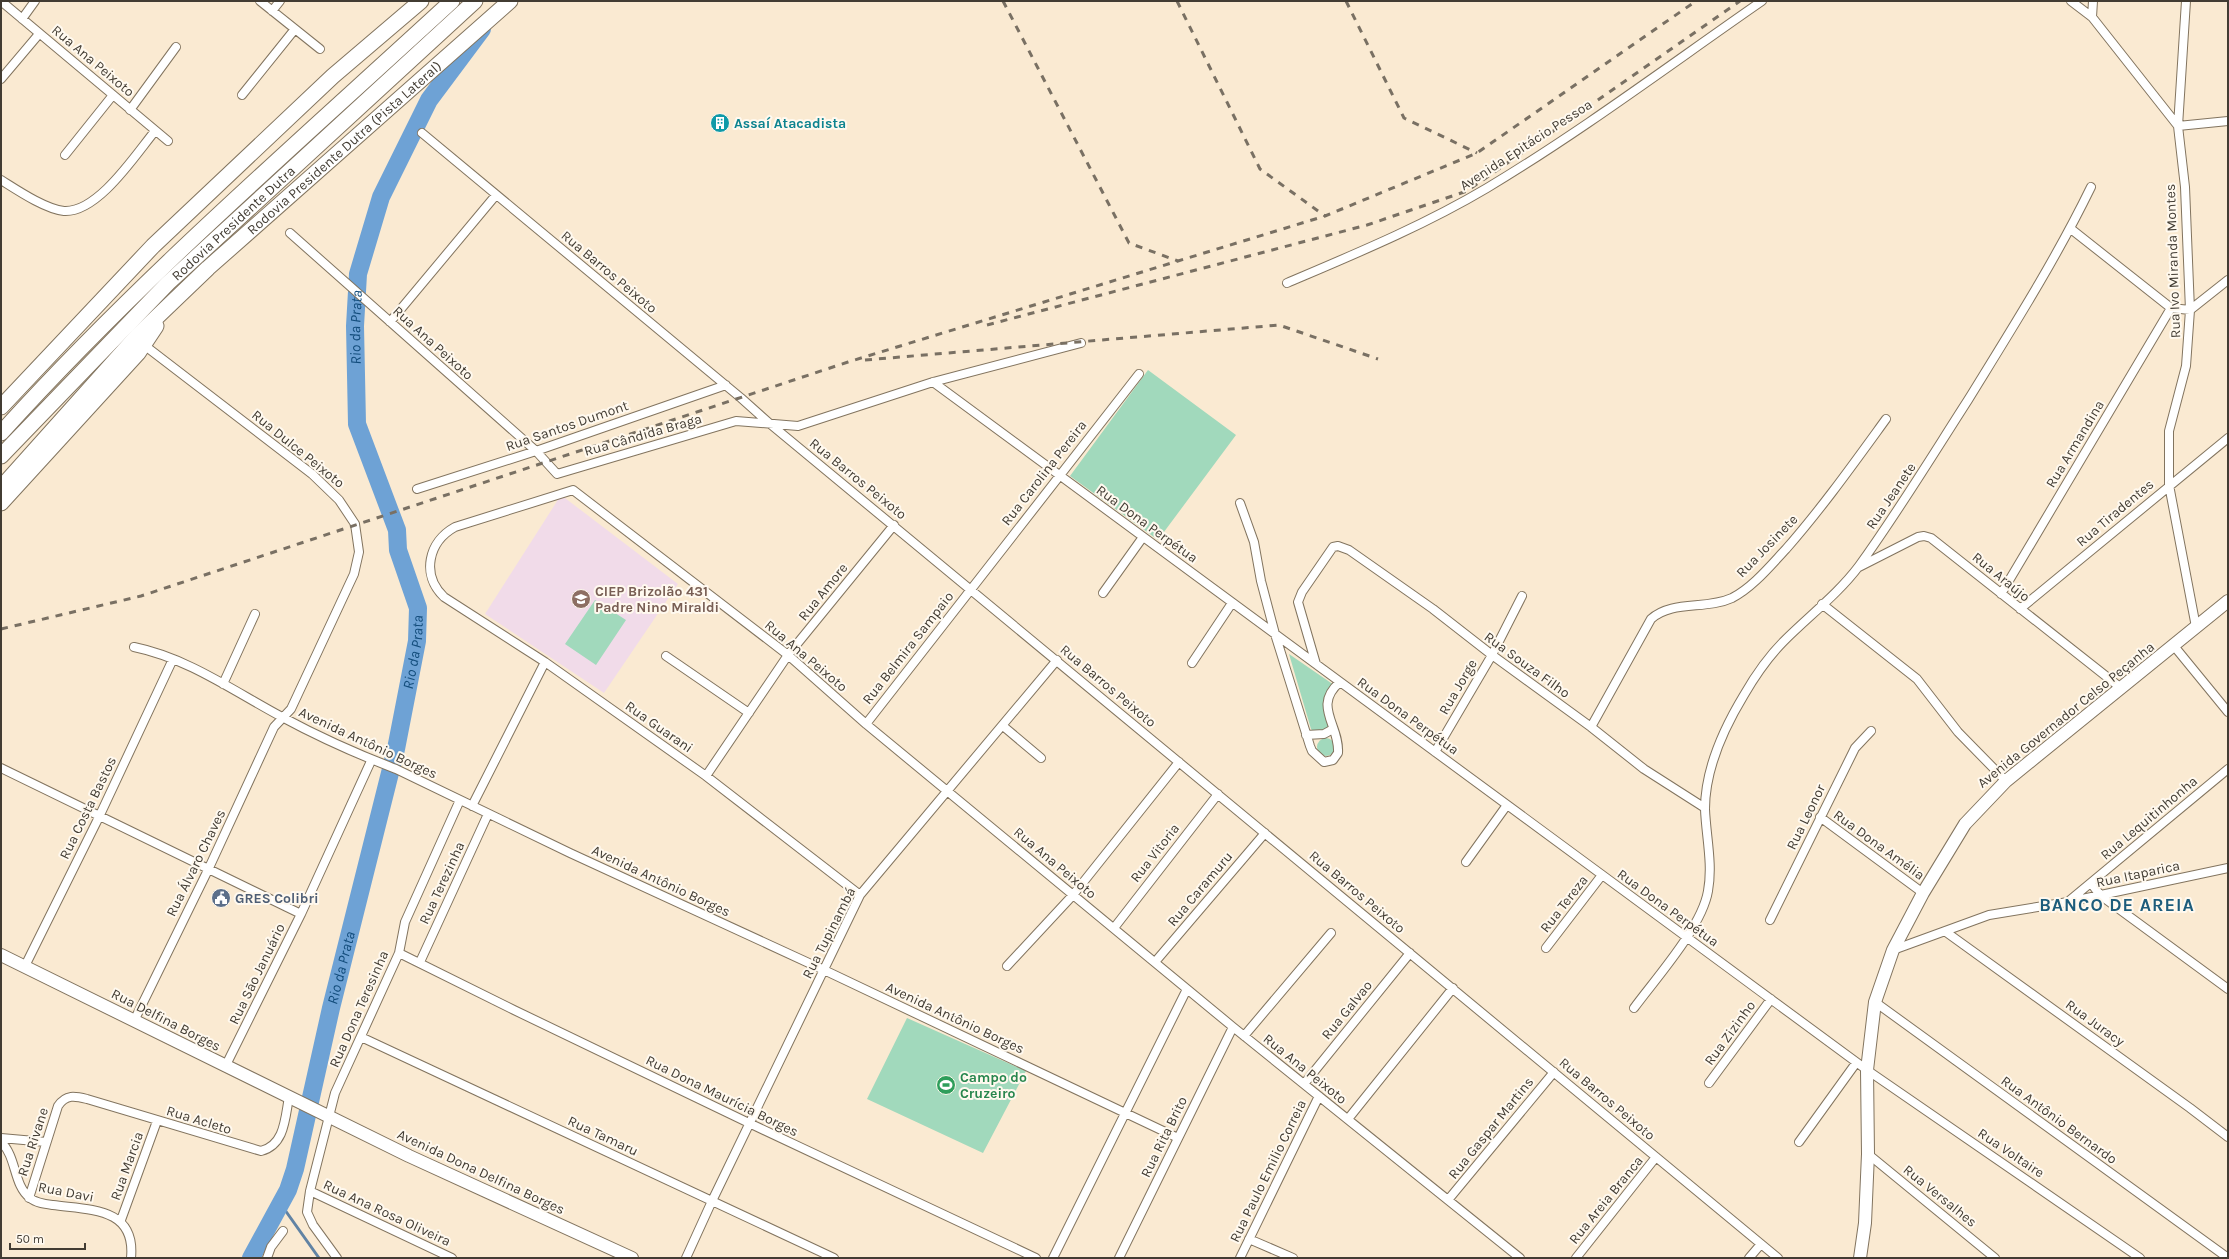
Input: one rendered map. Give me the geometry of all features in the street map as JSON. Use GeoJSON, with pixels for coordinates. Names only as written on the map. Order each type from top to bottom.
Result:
{"type":"FeatureCollection","features":[{"type":"Feature","properties":{"kind":"highway"},"geometry":{"type":"LineString","coordinates":[[1,407],[153,246],[334,76],[421,1]]}},
{"type":"Feature","properties":{"kind":"highway","name":"Rodovia Presidente Dutra"},"geometry":{"type":"LineString","coordinates":[[1,433],[53,376],[152,276],[452,1]]}},
{"type":"Feature","properties":{"kind":"highway","name":"Rodovia Presidente Dutra"},"geometry":{"type":"LineString","coordinates":[[1,456],[168,283],[475,1]]}},
{"type":"Feature","properties":{"kind":"highway","name":"Rodovia Presidente Dutra (Pista Lateral)"},"geometry":{"type":"LineString","coordinates":[[1,488],[137,336],[208,268],[510,1]]}},
{"type":"Feature","properties":{"kind":"highway"},"geometry":{"type":"LineString","coordinates":[[1,503],[144,345],[164,311]]}},
{"type":"Feature","properties":{"kind":"main road","name":"Avenida Governador Celso Peçanha"},"geometry":{"type":"LineString","coordinates":[[1860,1258],[1864,1223],[1868,1154],[1867,1070],[1875,1002],[1893,950],[1923,893],[1965,824],[2006,781],[2228,601]]}},
{"type":"Feature","properties":{"kind":"main road","name":"Rua Delfina Borges"},"geometry":{"type":"LineString","coordinates":[[1,955],[225,1067],[324,1113]]}},
{"type":"Feature","properties":{"kind":"main road","name":"Avenida Dona Delfina Borges"},"geometry":{"type":"LineString","coordinates":[[324,1113],[409,1156],[632,1258]]}},
{"type":"Feature","properties":{"kind":"street","name":"Rua Ana Peixoto"},"geometry":{"type":"LineString","coordinates":[[1,1],[168,141]]}},
{"type":"Feature","properties":{"kind":"street"},"geometry":{"type":"LineString","coordinates":[[22,19],[35,1]]}},
{"type":"Feature","properties":{"kind":"street"},"geometry":{"type":"LineString","coordinates":[[260,1],[320,49]]}},
{"type":"Feature","properties":{"kind":"street"},"geometry":{"type":"LineString","coordinates":[[272,10],[280,1]]}},
{"type":"Feature","properties":{"kind":"street","name":"Avenida Epitácio Pessoa"},"geometry":{"type":"LineString","coordinates":[[1287,282],[1396,236],[1486,188],[1539,156],[1762,1]]}},
{"type":"Feature","properties":{"kind":"street"},"geometry":{"type":"LineString","coordinates":[[2071,1],[2092,17],[2178,126],[2228,121]]}},
{"type":"Feature","properties":{"kind":"street"},"geometry":{"type":"LineString","coordinates":[[2092,17],[2093,1]]}},
{"type":"Feature","properties":{"kind":"street","name":"Rua Ivo Miranda Montes"},"geometry":{"type":"LineString","coordinates":[[2186,1],[2178,126],[2185,187],[2190,310],[2186,366],[2169,431],[2169,486],[2196,627]]}},
{"type":"Feature","properties":{"kind":"street"},"geometry":{"type":"LineString","coordinates":[[242,95],[295,29]]}},
{"type":"Feature","properties":{"kind":"street"},"geometry":{"type":"LineString","coordinates":[[1,79],[40,34]]}},
{"type":"Feature","properties":{"kind":"street"},"geometry":{"type":"LineString","coordinates":[[130,110],[176,47]]}},
{"type":"Feature","properties":{"kind":"street"},"geometry":{"type":"LineString","coordinates":[[65,155],[113,95]]}},
{"type":"Feature","properties":{"kind":"street"},"geometry":{"type":"LineString","coordinates":[[1,180],[52,208],[64,211],[76,209],[89,203],[112,185],[155,131]]}},
{"type":"Feature","properties":{"kind":"street","name":"Rua Barros Peixoto"},"geometry":{"type":"LineString","coordinates":[[422,133],[726,385],[769,423],[1778,1258]]}},
{"type":"Feature","properties":{"kind":"street","name":"Rua Jeanete"},"geometry":{"type":"LineString","coordinates":[[1634,1008],[1686,938],[1704,905],[1708,892],[1708,845],[1705,808],[1707,788],[1716,752],[1743,696],[1782,643],[1856,569],[1929,464],[2012,331],[2071,228],[2091,187]]}},
{"type":"Feature","properties":{"kind":"street"},"geometry":{"type":"LineString","coordinates":[[390,322],[496,195]]}},
{"type":"Feature","properties":{"kind":"street"},"geometry":{"type":"LineString","coordinates":[[2071,228],[2171,308],[2190,310],[2228,280]]}},
{"type":"Feature","properties":{"kind":"street","name":"Rua Ana Peixoto"},"geometry":{"type":"LineString","coordinates":[[290,233],[346,285],[536,451],[557,474]]}},
{"type":"Feature","properties":{"kind":"street","name":"Rua Armandina"},"geometry":{"type":"LineString","coordinates":[[2001,594],[2171,308]]}},
{"type":"Feature","properties":{"kind":"street"},"geometry":{"type":"LineString","coordinates":[[769,423],[798,426],[933,382],[1081,344]]}},
{"type":"Feature","properties":{"kind":"street","name":"Rua Dulce Peixoto"},"geometry":{"type":"LineString","coordinates":[[144,345],[312,474],[339,500],[353,518],[358,544],[358,566],[291,709],[283,718]]}},
{"type":"Feature","properties":{"kind":"street","name":"Rua Carolina Pereira"},"geometry":{"type":"LineString","coordinates":[[970,588],[1139,374]]}},
{"type":"Feature","properties":{"kind":"street","name":"Rua Dona Perpétua"},"geometry":{"type":"LineString","coordinates":[[933,382],[1867,1070]]}},
{"type":"Feature","properties":{"kind":"street","name":"Rua Santos Dumont"},"geometry":{"type":"LineString","coordinates":[[417,489],[536,451],[726,385]]}},
{"type":"Feature","properties":{"kind":"street"},"geometry":{"type":"LineString","coordinates":[[1,393],[17,390]]}},
{"type":"Feature","properties":{"kind":"street","name":"Rua Josinete"},"geometry":{"type":"LineString","coordinates":[[1590,727],[1651,619],[1665,610],[1711,604],[1732,598],[1758,579],[1832,493],[1886,419]]}},
{"type":"Feature","properties":{"kind":"street","name":"Rua Cândida Braga"},"geometry":{"type":"LineString","coordinates":[[557,474],[736,421],[769,423]]}},
{"type":"Feature","properties":{"kind":"street","name":"Rua Tiradentes"},"geometry":{"type":"LineString","coordinates":[[2020,609],[2228,438]]}},
{"type":"Feature","properties":{"kind":"street","name":"Rua Ana Peixoto"},"geometry":{"type":"LineString","coordinates":[[573,490],[788,655],[866,724],[1233,1027],[1520,1258]]}},
{"type":"Feature","properties":{"kind":"street","name":"Rua Guarani"},"geometry":{"type":"LineString","coordinates":[[573,490],[447,531],[439,538],[430,563],[430,570],[436,589],[456,606],[544,662],[706,776],[860,895]]}},
{"type":"Feature","properties":{"kind":"street"},"geometry":{"type":"LineString","coordinates":[[1240,503],[1254,542],[1261,581],[1275,634],[1286,662],[1306,735],[1312,751],[1324,762],[1333,760],[1338,753],[1328,714],[1327,699],[1332,690],[1340,682]]}},
{"type":"Feature","properties":{"kind":"street","name":"Rua Amore"},"geometry":{"type":"LineString","coordinates":[[706,776],[788,655],[894,525]]}},
{"type":"Feature","properties":{"kind":"street","name":"Rua Araújo"},"geometry":{"type":"LineString","coordinates":[[1856,569],[1918,537],[1924,536],[1931,538],[2121,688]]}},
{"type":"Feature","properties":{"kind":"street"},"geometry":{"type":"LineString","coordinates":[[1103,593],[1143,537]]}},
{"type":"Feature","properties":{"kind":"street","name":"Rua Souza Filho"},"geometry":{"type":"LineString","coordinates":[[1316,664],[1298,602],[1302,592],[1333,547],[1338,546],[1349,550],[1387,576],[1644,769],[1705,808]]}},
{"type":"Feature","properties":{"kind":"street","name":"Rua Belmira Sampaio"},"geometry":{"type":"LineString","coordinates":[[866,724],[970,588]]}},
{"type":"Feature","properties":{"kind":"street","name":"Rua Jorge"},"geometry":{"type":"LineString","coordinates":[[1436,752],[1492,656],[1522,596]]}},
{"type":"Feature","properties":{"kind":"street"},"geometry":{"type":"LineString","coordinates":[[1192,663],[1232,603]]}},
{"type":"Feature","properties":{"kind":"street"},"geometry":{"type":"LineString","coordinates":[[1822,604],[1917,678],[1958,732],[2006,781]]}},
{"type":"Feature","properties":{"kind":"street"},"geometry":{"type":"LineString","coordinates":[[223,684],[255,614]]}},
{"type":"Feature","properties":{"kind":"street"},"geometry":{"type":"LineString","coordinates":[[2174,646],[2228,712]]}},
{"type":"Feature","properties":{"kind":"street","name":"Avenida Antônio Borges"},"geometry":{"type":"LineString","coordinates":[[134,647],[160,653],[173,659],[223,684],[283,718],[371,761],[396,769],[488,814],[824,970],[1178,1138]]}},
{"type":"Feature","properties":{"kind":"street"},"geometry":{"type":"LineString","coordinates":[[666,656],[749,712]]}},
{"type":"Feature","properties":{"kind":"street","name":"Rua Costa Bastos"},"geometry":{"type":"LineString","coordinates":[[25,966],[99,817],[173,659]]}},
{"type":"Feature","properties":{"kind":"street","name":"Rua Tupinambá"},"geometry":{"type":"LineString","coordinates":[[686,1258],[860,895],[948,792],[1057,660]]}},
{"type":"Feature","properties":{"kind":"street"},"geometry":{"type":"LineString","coordinates":[[472,806],[544,662]]}},
{"type":"Feature","properties":{"kind":"street","name":"Rua Álvaro Chaves"},"geometry":{"type":"LineString","coordinates":[[134,1021],[208,870],[274,727],[283,718]]}},
{"type":"Feature","properties":{"kind":"street"},"geometry":{"type":"LineString","coordinates":[[1003,726],[1041,758]]}},
{"type":"Feature","properties":{"kind":"street"},"geometry":{"type":"LineString","coordinates":[[1306,735],[1324,734],[1333,729]]}},
{"type":"Feature","properties":{"kind":"street","name":"Rua Leonor"},"geometry":{"type":"LineString","coordinates":[[1770,920],[1855,748],[1870,731]]}},
{"type":"Feature","properties":{"kind":"street","name":"Rua Sāo Januário"},"geometry":{"type":"LineString","coordinates":[[225,1067],[301,914],[371,761]]}},
{"type":"Feature","properties":{"kind":"street"},"geometry":{"type":"LineString","coordinates":[[1007,966],[1073,895],[1179,762]]}},
{"type":"Feature","properties":{"kind":"street"},"geometry":{"type":"LineString","coordinates":[[1,768],[301,914]]}},
{"type":"Feature","properties":{"kind":"street","name":"Rua Lequitinhonha"},"geometry":{"type":"LineString","coordinates":[[2068,902],[2228,769]]}},
{"type":"Feature","properties":{"kind":"street","name":"Rua Vitoria"},"geometry":{"type":"LineString","coordinates":[[1114,928],[1218,794]]}},
{"type":"Feature","properties":{"kind":"street","name":"Rua Dona Teresinha"},"geometry":{"type":"LineString","coordinates":[[337,1258],[313,1225],[307,1212],[324,1113],[335,1093],[399,953],[405,922],[460,800]]}},
{"type":"Feature","properties":{"kind":"street"},"geometry":{"type":"LineString","coordinates":[[1466,862],[1507,805]]}},
{"type":"Feature","properties":{"kind":"street","name":"Rua Terezinha"},"geometry":{"type":"LineString","coordinates":[[420,962],[488,814]]}},
{"type":"Feature","properties":{"kind":"street","name":"Rua Dona Amélia"},"geometry":{"type":"LineString","coordinates":[[1820,817],[1923,893]]}},
{"type":"Feature","properties":{"kind":"street","name":"Rua Caramuru"},"geometry":{"type":"LineString","coordinates":[[1155,962],[1265,833]]}},
{"type":"Feature","properties":{"kind":"street","name":"Rua Itaparica"},"geometry":{"type":"LineString","coordinates":[[1893,950],[1946,932],[1989,915],[2068,902],[2228,868]]}},
{"type":"Feature","properties":{"kind":"street","name":"Rua Tereza"},"geometry":{"type":"LineString","coordinates":[[1546,948],[1602,875]]}},
{"type":"Feature","properties":{"kind":"street"},"geometry":{"type":"LineString","coordinates":[[2091,883],[2100,895],[2228,989]]}},
{"type":"Feature","properties":{"kind":"street","name":"Rua Juracy"},"geometry":{"type":"LineString","coordinates":[[1946,932],[2228,1137]]}},
{"type":"Feature","properties":{"kind":"street"},"geometry":{"type":"LineString","coordinates":[[1244,1036],[1330,933]]}},
{"type":"Feature","properties":{"kind":"street","name":"Rua Dona Maurícia Borges"},"geometry":{"type":"LineString","coordinates":[[399,953],[751,1124],[1036,1258]]}},
{"type":"Feature","properties":{"kind":"street","name":"Rua Galvao"},"geometry":{"type":"LineString","coordinates":[[1304,1084],[1410,953]]}},
{"type":"Feature","properties":{"kind":"street"},"geometry":{"type":"LineString","coordinates":[[1348,1119],[1453,988]]}},
{"type":"Feature","properties":{"kind":"street"},"geometry":{"type":"LineString","coordinates":[[1053,1258],[1187,989]]}},
{"type":"Feature","properties":{"kind":"street","name":"Rua Zizinho"},"geometry":{"type":"LineString","coordinates":[[1709,1083],[1770,1000]]}},
{"type":"Feature","properties":{"kind":"street","name":"Rua Antônio Bernardo"},"geometry":{"type":"LineString","coordinates":[[1875,1002],[2228,1258]]}},
{"type":"Feature","properties":{"kind":"street","name":"Rua Rita Brito"},"geometry":{"type":"LineString","coordinates":[[1119,1258],[1233,1027]]}},
{"type":"Feature","properties":{"kind":"street","name":"Rua Tamaru"},"geometry":{"type":"LineString","coordinates":[[361,1037],[834,1258]]}},
{"type":"Feature","properties":{"kind":"street"},"geometry":{"type":"LineString","coordinates":[[1799,1142],[1856,1063]]}},
{"type":"Feature","properties":{"kind":"street","name":"Rua Voltaire"},"geometry":{"type":"LineString","coordinates":[[1867,1070],[2140,1258]]}},
{"type":"Feature","properties":{"kind":"street","name":"Rua Gaspar Martins"},"geometry":{"type":"LineString","coordinates":[[1448,1200],[1554,1072]]}},
{"type":"Feature","properties":{"kind":"street","name":"Rua Acleto"},"geometry":{"type":"LineString","coordinates":[[67,1098],[76,1096],[87,1099],[261,1151],[273,1147],[281,1136],[294,1099]]}},
{"type":"Feature","properties":{"kind":"street","name":"Rua Paulo Emilio Correia"},"geometry":{"type":"LineString","coordinates":[[1240,1258],[1319,1096]]}},
{"type":"Feature","properties":{"kind":"street","name":"Rua Rivane"},"geometry":{"type":"LineString","coordinates":[[29,1198],[58,1106],[67,1098]]}},
{"type":"Feature","properties":{"kind":"street","name":"Rua Marcia"},"geometry":{"type":"LineString","coordinates":[[121,1220],[157,1121]]}},
{"type":"Feature","properties":{"kind":"street"},"geometry":{"type":"LineString","coordinates":[[1,1138],[46,1142]]}},
{"type":"Feature","properties":{"kind":"street","name":"Rua Davi"},"geometry":{"type":"LineString","coordinates":[[1,1142],[6,1147],[20,1184],[29,1198],[40,1203],[100,1212],[121,1220]]}},
{"type":"Feature","properties":{"kind":"street","name":"Rua Versalhes"},"geometry":{"type":"LineString","coordinates":[[1868,1154],[1995,1258]]}},
{"type":"Feature","properties":{"kind":"street","name":"Rua Areia Branca"},"geometry":{"type":"LineString","coordinates":[[1576,1258],[1656,1157]]}},
{"type":"Feature","properties":{"kind":"street","name":"Rua Ana Rosa Oliveira"},"geometry":{"type":"LineString","coordinates":[[310,1191],[452,1258]]}},
{"type":"Feature","properties":{"kind":"street"},"geometry":{"type":"LineString","coordinates":[[121,1220],[128,1236],[131,1258]]}},
{"type":"Feature","properties":{"kind":"street"},"geometry":{"type":"LineString","coordinates":[[267,1258],[272,1247],[283,1231]]}},
{"type":"Feature","properties":{"kind":"street"},"geometry":{"type":"LineString","coordinates":[[1249,1240],[1293,1258]]}},
{"type":"Feature","properties":{"kind":"street"},"geometry":{"type":"LineString","coordinates":[[1749,1258],[1761,1244]]}},
{"type":"Feature","properties":{"kind":"shaded area","name":"CIEP Brizolão 431 Padre Nino Miraldi"},"geometry":{"type":"Polygon","coordinates":[[[561,495],[678,584],[604,693],[485,614],[561,495]]]}},
{"type":"Feature","properties":{"kind":"green space"},"geometry":{"type":"Polygon","coordinates":[[[1148,370],[1236,435],[1158,540],[1070,476],[1148,370]]]}},
{"type":"Feature","properties":{"kind":"green space"},"geometry":{"type":"Polygon","coordinates":[[[595,600],[626,620],[596,665],[565,644],[595,600]]]}},
{"type":"Feature","properties":{"kind":"green space"},"geometry":{"type":"Polygon","coordinates":[[[1289,654],[1334,685],[1325,695],[1329,725],[1325,731],[1313,731],[1311,729],[1289,654]]]}},
{"type":"Feature","properties":{"kind":"green space"},"geometry":{"type":"Polygon","coordinates":[[[1322,738],[1330,738],[1335,743],[1333,754],[1330,756],[1322,756],[1317,751],[1317,743],[1322,738]]]}},
{"type":"Feature","properties":{"kind":"green space","name":"Campo do Cruzeiro"},"geometry":{"type":"Polygon","coordinates":[[[907,1018],[1026,1071],[983,1153],[867,1099],[907,1018]]]}},
{"type":"Feature","properties":{"kind":"waterway","name":"Rio da Prata"},"geometry":{"type":"LineString","coordinates":[[251,1258],[288,1190],[295,1169],[331,1008],[396,749],[417,641],[418,608],[398,550],[397,530],[357,424],[355,326],[358,274],[381,197],[429,100],[482,29]]}},
{"type":"Feature","properties":{"kind":"waterway"},"geometry":{"type":"LineString","coordinates":[[280,1203],[319,1258]]}},
{"type":"Feature","properties":{"kind":"railway"},"geometry":{"type":"LineString","coordinates":[[1003,1],[1129,243],[1178,261]]}},
{"type":"Feature","properties":{"kind":"railway"},"geometry":{"type":"LineString","coordinates":[[1177,1],[1260,169],[1325,216]]}},
{"type":"Feature","properties":{"kind":"railway"},"geometry":{"type":"LineString","coordinates":[[1346,1],[1404,118],[1477,153]]}},
{"type":"Feature","properties":{"kind":"railway"},"geometry":{"type":"LineString","coordinates":[[1,629],[141,596],[848,362],[1325,216],[1477,153],[1696,1]]}},
{"type":"Feature","properties":{"kind":"railway"},"geometry":{"type":"LineString","coordinates":[[987,325],[1367,225],[1467,191],[1740,1]]}},
{"type":"Feature","properties":{"kind":"railway"},"geometry":{"type":"LineString","coordinates":[[865,360],[1279,325],[1378,359]]}},
{"type":"Feature","properties":{"kind":"place","name":"Assaí Atacadista"},"geometry":{"type":"Point","coordinates":[720,123]}},
{"type":"Feature","properties":{"kind":"place","name":"CIEP Brizolão 431 Padre Nino Miraldi"},"geometry":{"type":"Point","coordinates":[581,599]}},
{"type":"Feature","properties":{"kind":"place","name":"GRES Colibri"},"geometry":{"type":"Point","coordinates":[221,898]}},
{"type":"Feature","properties":{"kind":"place","name":"Campo do Cruzeiro"},"geometry":{"type":"Point","coordinates":[946,1085]}},
{"type":"Feature","properties":{"kind":"district","name":"BANCO DE AREIA"},"geometry":{"type":"Point","coordinates":[2117,905]}}]}
